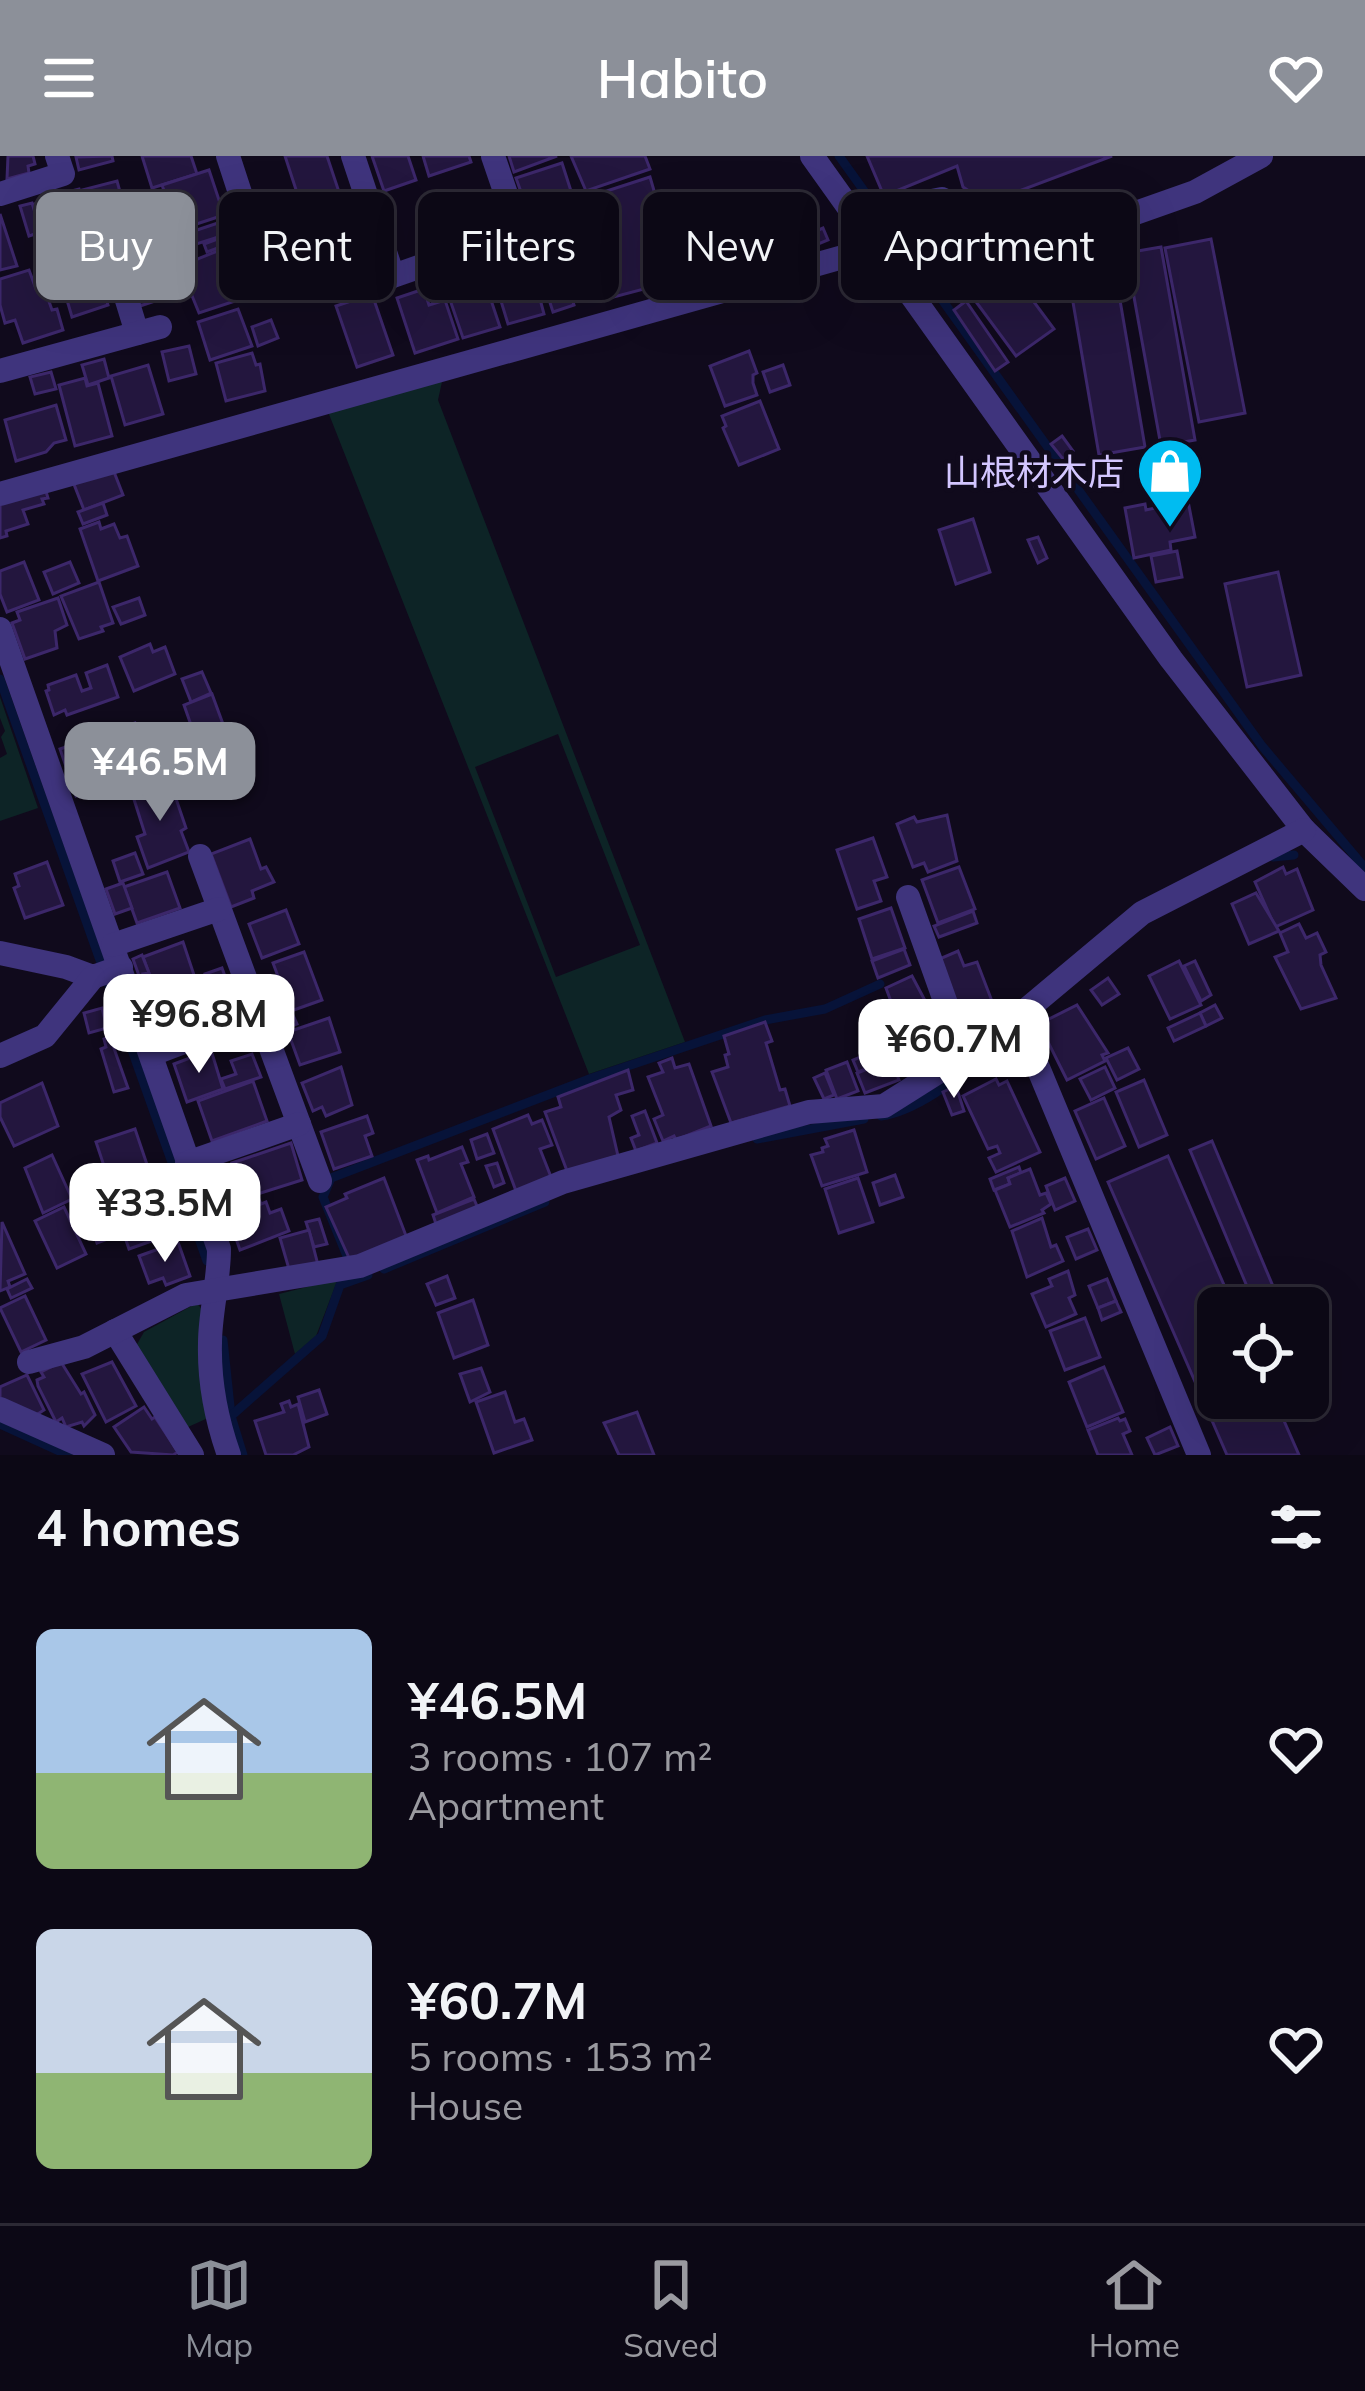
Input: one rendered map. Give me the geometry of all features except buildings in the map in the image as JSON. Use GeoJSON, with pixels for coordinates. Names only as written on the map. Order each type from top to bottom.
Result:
{"type":"FeatureCollection","features":[{"type":"Feature","properties":{"kind":"street"},"geometry":{"type":"LineString","coordinates":[[0,194],[63,174],[57,156]]}},
{"type":"Feature","properties":{"kind":"street"},"geometry":{"type":"LineString","coordinates":[[228,156],[240,192]]}},
{"type":"Feature","properties":{"kind":"street"},"geometry":{"type":"LineString","coordinates":[[353,156],[393,276],[519,232],[493,156]]}},
{"type":"Feature","properties":{"kind":"street"},"geometry":{"type":"LineString","coordinates":[[812,156],[842,192]]}},
{"type":"Feature","properties":{"kind":"street"},"geometry":{"type":"LineString","coordinates":[[1137,212],[1178,198],[1261,156]]}},
{"type":"Feature","properties":{"kind":"street"},"geometry":{"type":"LineString","coordinates":[[0,494],[841,258]]}},
{"type":"Feature","properties":{"kind":"street"},"geometry":{"type":"LineString","coordinates":[[0,371],[148,330],[131,300]]}},
{"type":"Feature","properties":{"kind":"street"},"geometry":{"type":"LineString","coordinates":[[922,300],[1129,602],[1304,830],[1365,889]]}},
{"type":"Feature","properties":{"kind":"street"},"geometry":{"type":"LineString","coordinates":[[0,629],[107,967],[152,1054],[220,1249],[209,1342],[218,1425],[229,1455]]}},
{"type":"Feature","properties":{"kind":"street"},"geometry":{"type":"LineString","coordinates":[[28,1362],[84,1347],[186,1295],[360,1266],[563,1182],[809,1112],[884,1106],[1020,1024],[1142,913],[1304,830]]}},
{"type":"Feature","properties":{"kind":"street"},"geometry":{"type":"LineString","coordinates":[[200,856],[320,1181]]}},
{"type":"Feature","properties":{"kind":"street"},"geometry":{"type":"LineString","coordinates":[[908,897],[965,1057]]}},
{"type":"Feature","properties":{"kind":"street"},"geometry":{"type":"LineString","coordinates":[[0,1056],[45,1036],[107,967],[219,909]]}},
{"type":"Feature","properties":{"kind":"street"},"geometry":{"type":"LineString","coordinates":[[0,953],[66,967],[107,967]]}},
{"type":"Feature","properties":{"kind":"street"},"geometry":{"type":"LineString","coordinates":[[152,1054],[259,1014]]}},
{"type":"Feature","properties":{"kind":"street"},"geometry":{"type":"LineString","coordinates":[[1020,1024],[1199,1455]]}},
{"type":"Feature","properties":{"kind":"street"},"geometry":{"type":"LineString","coordinates":[[188,1163],[299,1124]]}},
{"type":"Feature","properties":{"kind":"street"},"geometry":{"type":"LineString","coordinates":[[115,1331],[192,1455]]}},
{"type":"Feature","properties":{"kind":"street"},"geometry":{"type":"LineString","coordinates":[[0,1409],[104,1455]]}},
{"type":"Feature","properties":{"kind":"green space"},"geometry":{"type":"Polygon","coordinates":[[[445,368],[438,400],[685,1042],[589,1074],[323,399],[445,368]],[[558,734],[475,767],[556,977],[640,945],[558,734]]]}},
{"type":"Feature","properties":{"kind":"green space"},"geometry":{"type":"Polygon","coordinates":[[[0,697],[38,808],[0,821],[0,758],[7,754],[1,737],[5,731],[0,697]]]}},
{"type":"Feature","properties":{"kind":"green space"},"geometry":{"type":"Polygon","coordinates":[[[338,1279],[316,1336],[295,1354],[279,1294],[338,1279]]]}},
{"type":"Feature","properties":{"kind":"green space"},"geometry":{"type":"Polygon","coordinates":[[[197,1303],[203,1311],[208,1418],[188,1427],[136,1346],[144,1332],[197,1303]]]}},
{"type":"Feature","properties":{"kind":"waterway"},"geometry":{"type":"LineString","coordinates":[[839,156],[1262,746],[1365,868]]}},
{"type":"Feature","properties":{"kind":"waterway"},"geometry":{"type":"LineString","coordinates":[[0,679],[207,1261]]}},
{"type":"Feature","properties":{"kind":"waterway"},"geometry":{"type":"LineString","coordinates":[[1273,857],[1294,855]]}},
{"type":"Feature","properties":{"kind":"waterway"},"geometry":{"type":"LineString","coordinates":[[349,1261],[323,1197],[331,1178],[592,1078],[765,1020],[825,1009],[880,984]]}},
{"type":"Feature","properties":{"kind":"waterway"},"geometry":{"type":"LineString","coordinates":[[881,1116],[924,1100],[989,1053]]}},
{"type":"Feature","properties":{"kind":"waterway"},"geometry":{"type":"LineString","coordinates":[[757,1139],[864,1119]]}},
{"type":"Feature","properties":{"kind":"waterway"},"geometry":{"type":"LineString","coordinates":[[384,1269],[545,1202]]}},
{"type":"Feature","properties":{"kind":"waterway"},"geometry":{"type":"LineString","coordinates":[[231,1416],[322,1336],[340,1285],[368,1275]]}},
{"type":"Feature","properties":{"kind":"waterway"},"geometry":{"type":"LineString","coordinates":[[223,1340],[231,1416],[243,1455]]}},
{"type":"Feature","properties":{"kind":"waterway"},"geometry":{"type":"LineString","coordinates":[[0,1424],[68,1455]]}},
{"type":"Feature","properties":{"kind":"place","name":"山根材木店"},"geometry":{"type":"Point","coordinates":[1170,530]}}]}
